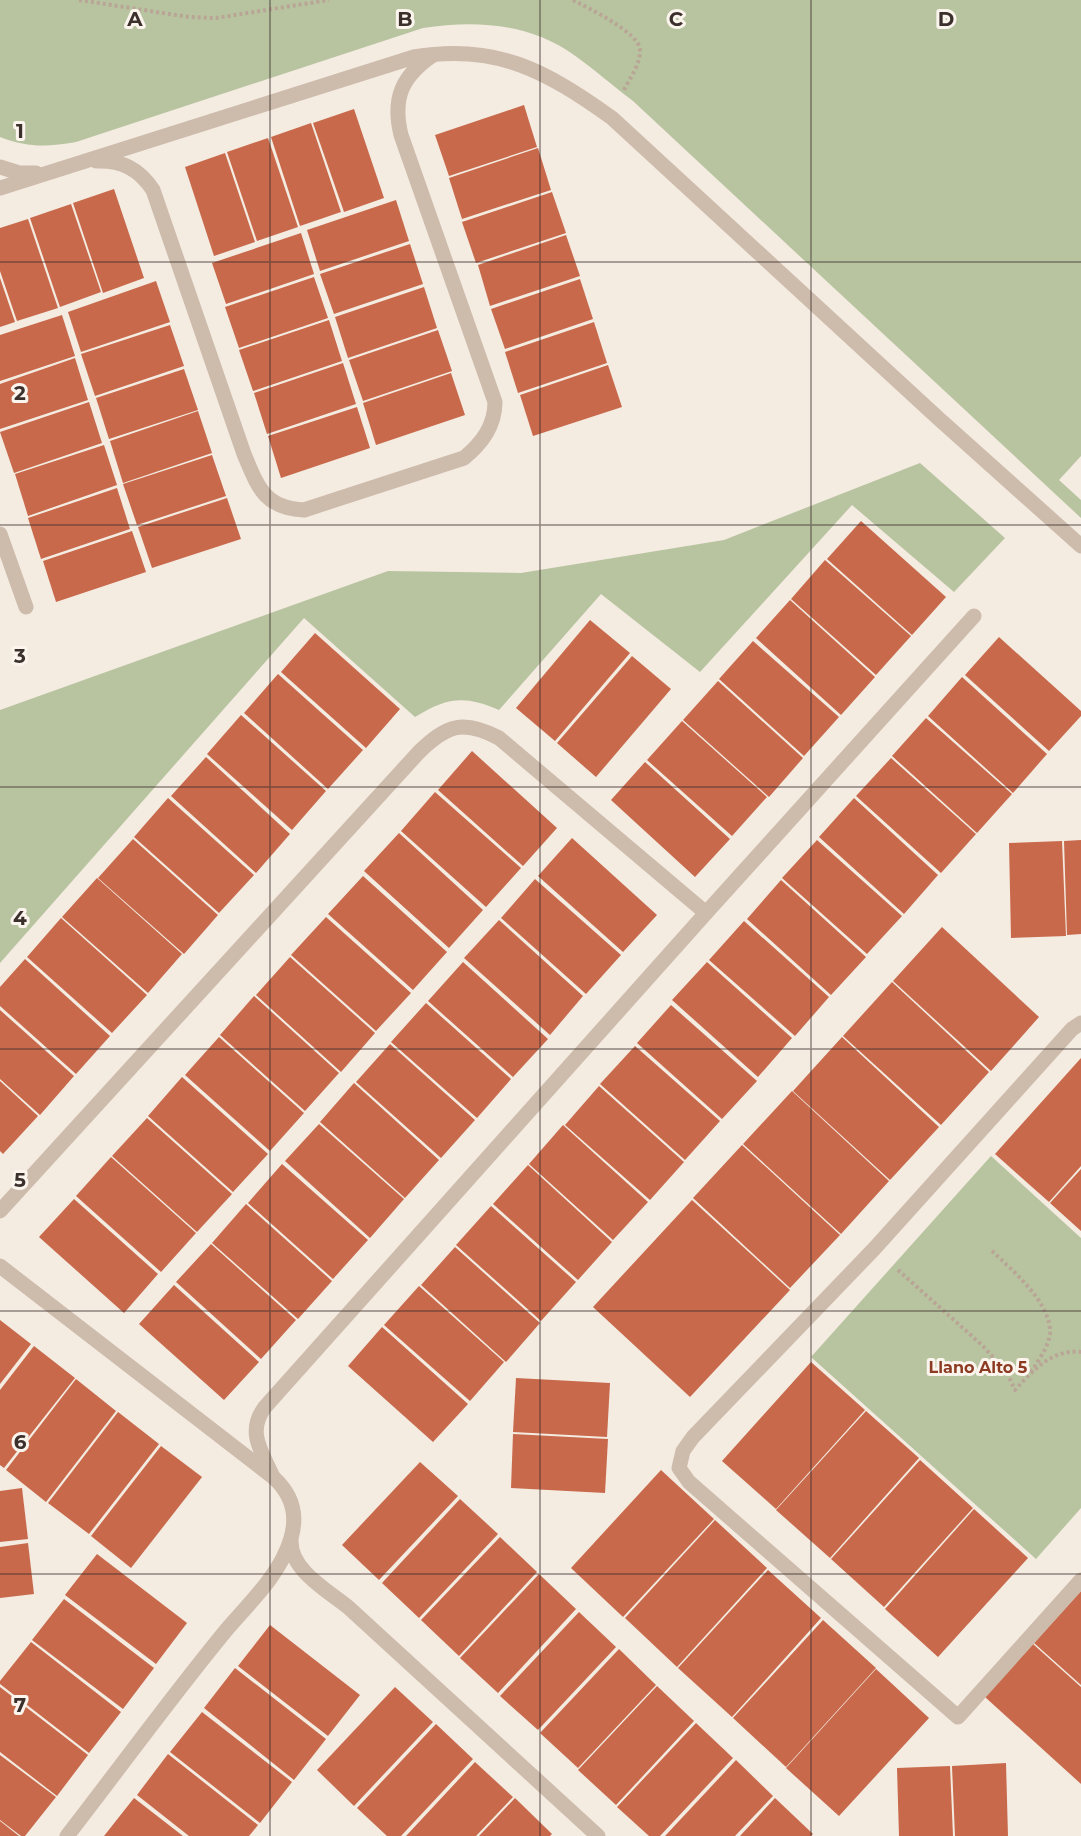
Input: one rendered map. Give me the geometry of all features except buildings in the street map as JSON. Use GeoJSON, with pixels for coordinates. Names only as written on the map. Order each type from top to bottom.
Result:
{"type":"FeatureCollection","features":[{"type":"Feature","properties":{"kind":"street"},"geometry":{"type":"LineString","coordinates":[[84,161],[117,162],[130,166],[147,181],[153,190],[257,486],[264,496],[278,505],[291,510],[304,510],[464,458],[484,438],[493,419],[495,402],[397,118],[401,91],[409,75],[419,65],[438,53]]}},
{"type":"Feature","properties":{"kind":"street"},"geometry":{"type":"LineString","coordinates":[[0,188],[414,57],[438,53],[466,53],[505,59],[543,74],[578,93],[612,118],[938,418],[1081,546]]}},
{"type":"Feature","properties":{"kind":"street"},"geometry":{"type":"LineString","coordinates":[[0,167],[19,173],[51,171]]}},
{"type":"Feature","properties":{"kind":"street"},"geometry":{"type":"LineString","coordinates":[[0,534],[26,607]]}},
{"type":"Feature","properties":{"kind":"street"},"geometry":{"type":"LineString","coordinates":[[273,1477],[255,1434],[259,1416],[265,1407],[974,616]]}},
{"type":"Feature","properties":{"kind":"street"},"geometry":{"type":"LineString","coordinates":[[0,1211],[418,752],[433,738],[448,730],[465,726],[479,728],[499,738],[706,913]]}},
{"type":"Feature","properties":{"kind":"street"},"geometry":{"type":"LineString","coordinates":[[1081,1023],[1072,1029],[874,1249],[693,1437],[683,1451],[679,1468],[689,1482],[958,1717],[1081,1580]]}},
{"type":"Feature","properties":{"kind":"street"},"geometry":{"type":"LineString","coordinates":[[0,1266],[273,1477],[283,1486],[290,1498],[294,1523],[285,1555],[275,1570],[67,1836]]}},
{"type":"Feature","properties":{"kind":"street"},"geometry":{"type":"LineString","coordinates":[[291,1537],[294,1557],[310,1576],[348,1607],[598,1836]]}},
{"type":"Feature","properties":{"kind":"path"},"geometry":{"type":"LineString","coordinates":[[79,0],[189,17],[216,18],[329,0]]}},
{"type":"Feature","properties":{"kind":"path"},"geometry":{"type":"LineString","coordinates":[[573,0],[624,30],[639,44],[639,58],[612,118]]}},
{"type":"Feature","properties":{"kind":"path"},"geometry":{"type":"LineString","coordinates":[[874,1249],[983,1346],[1007,1373],[1014,1390],[1052,1356],[1071,1351],[1081,1352]]}},
{"type":"Feature","properties":{"kind":"path"},"geometry":{"type":"LineString","coordinates":[[992,1251],[1032,1292],[1047,1313],[1050,1334],[1044,1352],[1029,1375]]}},
{"type":"Feature","properties":{"kind":"green space"},"geometry":{"type":"Polygon","coordinates":[[[0,0],[1081,0],[1081,456],[1059,480],[1081,500],[1081,518],[633,101],[557,44],[539,36],[502,26],[463,24],[423,28],[76,142],[38,146],[0,137],[0,0]]]}},
{"type":"Feature","properties":{"kind":"green space"},"geometry":{"type":"Polygon","coordinates":[[[920,463],[1005,538],[954,592],[852,505],[700,672],[601,594],[499,710],[476,702],[456,700],[437,705],[415,717],[304,618],[0,963],[0,710],[388,571],[521,573],[724,540],[920,463]]]}},
{"type":"Feature","properties":{"kind":"green space"},"geometry":{"type":"Polygon","coordinates":[[[991,1156],[1081,1238],[1081,1508],[1036,1559],[811,1357],[991,1156]]]}},
{"type":"Feature","properties":{"kind":"district","name":"Llano Alto 5"},"geometry":{"type":"Point","coordinates":[978,1367]}}]}
